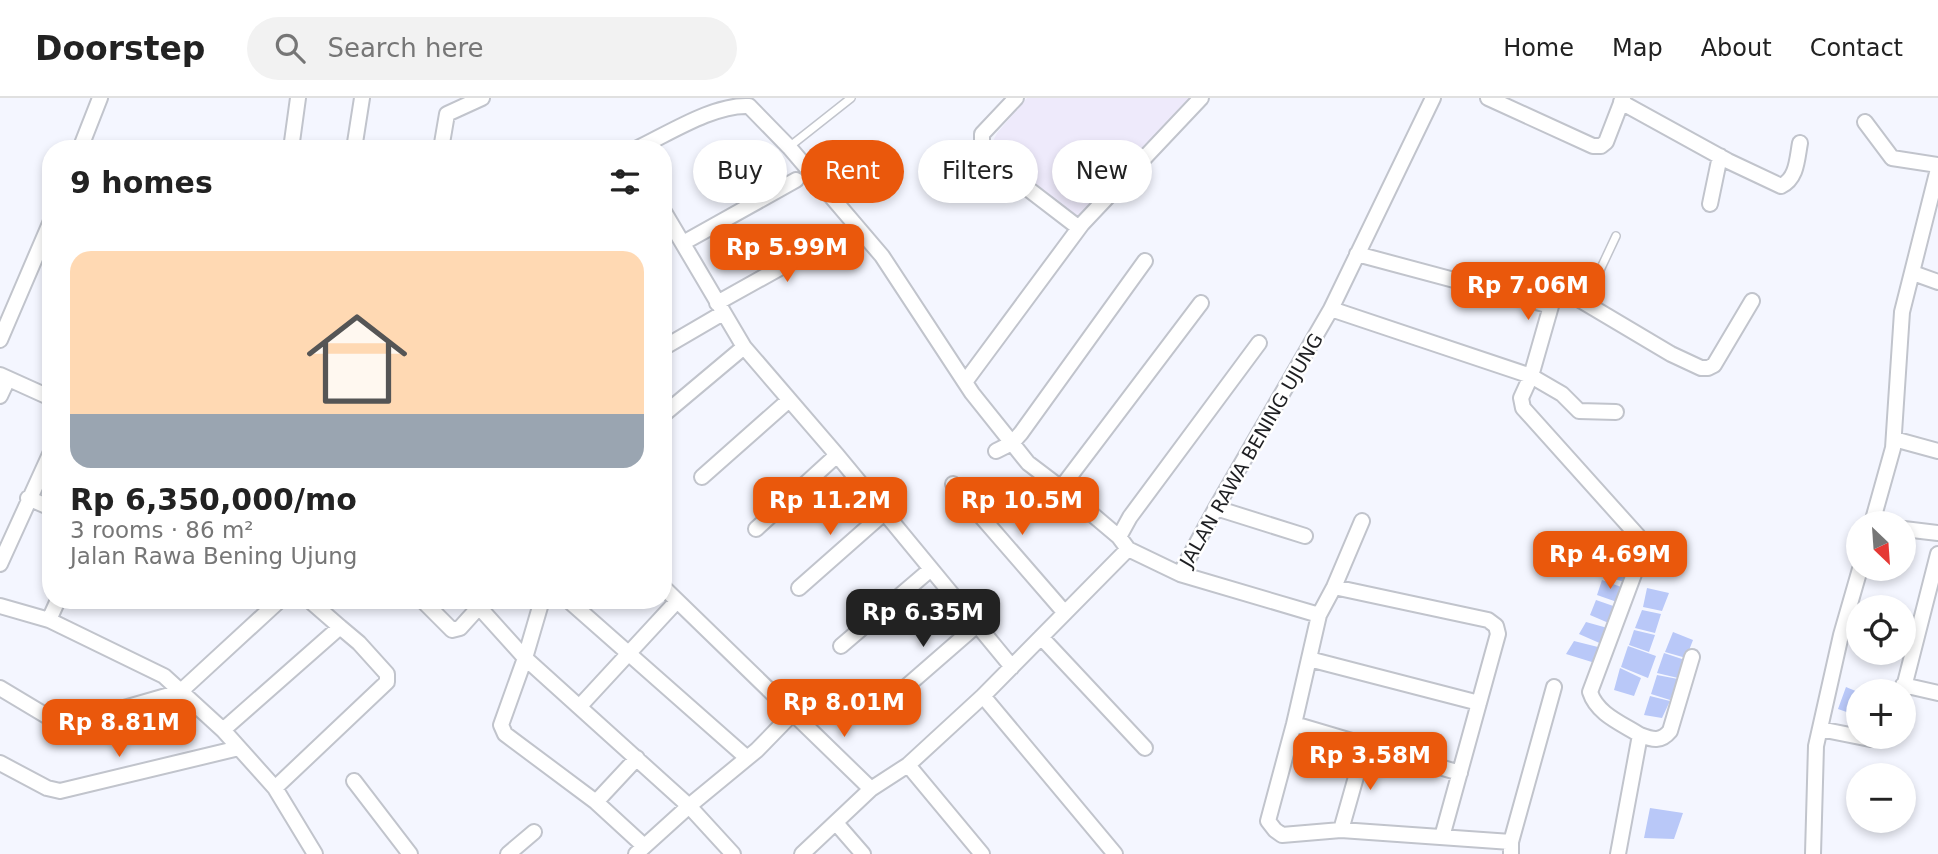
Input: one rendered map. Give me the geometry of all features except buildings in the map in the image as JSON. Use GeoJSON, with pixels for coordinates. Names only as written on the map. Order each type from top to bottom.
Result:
{"type":"FeatureCollection","features":[{"type":"Feature","properties":{"kind":"street"},"geometry":{"type":"LineString","coordinates":[[84,140],[100,98]]}},
{"type":"Feature","properties":{"kind":"street"},"geometry":{"type":"LineString","coordinates":[[291,140],[298,98]]}},
{"type":"Feature","properties":{"kind":"street"},"geometry":{"type":"LineString","coordinates":[[355,140],[362,98]]}},
{"type":"Feature","properties":{"kind":"street"},"geometry":{"type":"LineString","coordinates":[[443,140],[450,98]]}},
{"type":"Feature","properties":{"kind":"street"},"geometry":{"type":"LineString","coordinates":[[447,114],[482,98]]}},
{"type":"Feature","properties":{"kind":"street"},"geometry":{"type":"LineString","coordinates":[[1016,98],[982,134],[982,147],[993,162],[1079,228]]}},
{"type":"Feature","properties":{"kind":"street"},"geometry":{"type":"LineString","coordinates":[[965,382],[1079,228],[1201,98]]}},
{"type":"Feature","properties":{"kind":"street","name":"JALAN RAWA BENING UJUNG"},"geometry":{"type":"LineString","coordinates":[[754,102],[882,256],[965,382],[1028,463],[1124,543],[1180,574],[1331,309],[1433,98]]}},
{"type":"Feature","properties":{"kind":"street"},"geometry":{"type":"LineString","coordinates":[[1488,98],[1593,146],[1601,146],[1605,142],[1622,100],[1720,156],[1781,186],[1793,177],[1800,143]]}},
{"type":"Feature","properties":{"kind":"street"},"geometry":{"type":"LineString","coordinates":[[655,140],[717,111],[754,102]]}},
{"type":"Feature","properties":{"kind":"street"},"geometry":{"type":"LineString","coordinates":[[1865,122],[1892,158],[1938,167],[1902,312],[1894,439],[1875,511]]}},
{"type":"Feature","properties":{"kind":"street"},"geometry":{"type":"LineString","coordinates":[[1710,204],[1720,156]]}},
{"type":"Feature","properties":{"kind":"street"},"geometry":{"type":"LineString","coordinates":[[682,243],[796,180]]}},
{"type":"Feature","properties":{"kind":"street"},"geometry":{"type":"LineString","coordinates":[[672,226],[744,347],[1012,667]]}},
{"type":"Feature","properties":{"kind":"street"},"geometry":{"type":"LineString","coordinates":[[672,342],[720,308],[839,235]]}},
{"type":"Feature","properties":{"kind":"street"},"geometry":{"type":"LineString","coordinates":[[0,341],[42,242]]}},
{"type":"Feature","properties":{"kind":"street"},"geometry":{"type":"LineString","coordinates":[[1357,254],[1550,306]]}},
{"type":"Feature","properties":{"kind":"street"},"geometry":{"type":"LineString","coordinates":[[996,451],[1012,443],[1021,433],[1145,261]]}},
{"type":"Feature","properties":{"kind":"street"},"geometry":{"type":"LineString","coordinates":[[1913,273],[1938,282]]}},
{"type":"Feature","properties":{"kind":"street"},"geometry":{"type":"LineString","coordinates":[[1692,657],[1670,731],[1665,736],[1654,740],[1640,735],[1600,710],[1593,701],[1590,692],[1643,550],[1638,536],[1523,408],[1521,398],[1531,376],[1550,306],[1560,293],[1570,294],[1671,354],[1702,368],[1714,365],[1752,302]]}},
{"type":"Feature","properties":{"kind":"street"},"geometry":{"type":"LineString","coordinates":[[1061,488],[1201,303]]}},
{"type":"Feature","properties":{"kind":"street"},"geometry":{"type":"LineString","coordinates":[[1331,309],[1531,376],[1562,394],[1579,411],[1616,412]]}},
{"type":"Feature","properties":{"kind":"street"},"geometry":{"type":"LineString","coordinates":[[802,854],[871,789],[908,765],[983,696],[1065,613],[1124,543],[1130,517],[1259,343]]}},
{"type":"Feature","properties":{"kind":"street"},"geometry":{"type":"LineString","coordinates":[[672,407],[744,347]]}},
{"type":"Feature","properties":{"kind":"street"},"geometry":{"type":"LineString","coordinates":[[0,396],[4,377],[42,394]]}},
{"type":"Feature","properties":{"kind":"street"},"geometry":{"type":"LineString","coordinates":[[702,477],[789,400]]}},
{"type":"Feature","properties":{"kind":"street"},"geometry":{"type":"LineString","coordinates":[[1894,439],[1938,451]]}},
{"type":"Feature","properties":{"kind":"street"},"geometry":{"type":"LineString","coordinates":[[756,529],[837,455]]}},
{"type":"Feature","properties":{"kind":"street"},"geometry":{"type":"LineString","coordinates":[[0,563],[42,470]]}},
{"type":"Feature","properties":{"kind":"street"},"geometry":{"type":"LineString","coordinates":[[953,484],[1065,613]]}},
{"type":"Feature","properties":{"kind":"street"},"geometry":{"type":"LineString","coordinates":[[28,498],[42,504]]}},
{"type":"Feature","properties":{"kind":"street"},"geometry":{"type":"LineString","coordinates":[[1216,508],[1305,536]]}},
{"type":"Feature","properties":{"kind":"street"},"geometry":{"type":"LineString","coordinates":[[799,589],[884,513]]}},
{"type":"Feature","properties":{"kind":"street"},"geometry":{"type":"LineString","coordinates":[[1362,521],[1319,615],[1268,821],[1275,831],[1282,835],[1341,830],[1442,837],[1511,848],[1554,687]]}},
{"type":"Feature","properties":{"kind":"street"},"geometry":{"type":"LineString","coordinates":[[1916,530],[1938,533]]}},
{"type":"Feature","properties":{"kind":"street"},"geometry":{"type":"LineString","coordinates":[[1905,679],[1938,554]]}},
{"type":"Feature","properties":{"kind":"street"},"geometry":{"type":"LineString","coordinates":[[841,646],[931,569]]}},
{"type":"Feature","properties":{"kind":"street"},"geometry":{"type":"LineString","coordinates":[[1180,574],[1319,615]]}},
{"type":"Feature","properties":{"kind":"street"},"geometry":{"type":"LineString","coordinates":[[1813,854],[1816,746],[1841,635],[1857,581]]}},
{"type":"Feature","properties":{"kind":"street"},"geometry":{"type":"LineString","coordinates":[[1334,587],[1488,620],[1496,626],[1498,634],[1442,837]]}},
{"type":"Feature","properties":{"kind":"street"},"geometry":{"type":"LineString","coordinates":[[672,596],[871,789]]}},
{"type":"Feature","properties":{"kind":"street"},"geometry":{"type":"LineString","coordinates":[[672,607],[677,601]]}},
{"type":"Feature","properties":{"kind":"street"},"geometry":{"type":"LineString","coordinates":[[0,606],[49,620],[164,676],[223,730],[275,788],[315,854]]}},
{"type":"Feature","properties":{"kind":"street"},"geometry":{"type":"LineString","coordinates":[[49,620],[54,609]]}},
{"type":"Feature","properties":{"kind":"street"},"geometry":{"type":"LineString","coordinates":[[0,688],[62,723],[79,721],[180,692],[270,609]]}},
{"type":"Feature","properties":{"kind":"street"},"geometry":{"type":"LineString","coordinates":[[275,788],[387,682],[387,674],[359,643],[319,609]]}},
{"type":"Feature","properties":{"kind":"street"},"geometry":{"type":"LineString","coordinates":[[431,609],[452,630],[460,628],[475,609]]}},
{"type":"Feature","properties":{"kind":"street"},"geometry":{"type":"LineString","coordinates":[[483,609],[525,658],[689,806],[733,854]]}},
{"type":"Feature","properties":{"kind":"street"},"geometry":{"type":"LineString","coordinates":[[539,609],[501,725],[503,730],[596,802],[640,850],[793,713]]}},
{"type":"Feature","properties":{"kind":"street"},"geometry":{"type":"LineString","coordinates":[[578,609],[746,757]]}},
{"type":"Feature","properties":{"kind":"street"},"geometry":{"type":"LineString","coordinates":[[580,706],[670,609]]}},
{"type":"Feature","properties":{"kind":"street"},"geometry":{"type":"LineString","coordinates":[[892,699],[978,625]]}},
{"type":"Feature","properties":{"kind":"street"},"geometry":{"type":"LineString","coordinates":[[223,730],[340,627]]}},
{"type":"Feature","properties":{"kind":"street"},"geometry":{"type":"LineString","coordinates":[[1041,637],[1145,748]]}},
{"type":"Feature","properties":{"kind":"street"},"geometry":{"type":"LineString","coordinates":[[1309,659],[1479,703]]}},
{"type":"Feature","properties":{"kind":"street"},"geometry":{"type":"LineString","coordinates":[[1916,690],[1938,693]]}},
{"type":"Feature","properties":{"kind":"street"},"geometry":{"type":"LineString","coordinates":[[983,696],[1115,854]]}},
{"type":"Feature","properties":{"kind":"street"},"geometry":{"type":"LineString","coordinates":[[1294,724],[1460,773]]}},
{"type":"Feature","properties":{"kind":"street"},"geometry":{"type":"LineString","coordinates":[[1820,729],[1846,735]]}},
{"type":"Feature","properties":{"kind":"street"},"geometry":{"type":"LineString","coordinates":[[1618,854],[1640,735]]}},
{"type":"Feature","properties":{"kind":"street"},"geometry":{"type":"LineString","coordinates":[[1341,830],[1366,745]]}},
{"type":"Feature","properties":{"kind":"street"},"geometry":{"type":"LineString","coordinates":[[0,763],[47,788],[60,791],[239,748]]}},
{"type":"Feature","properties":{"kind":"street"},"geometry":{"type":"LineString","coordinates":[[596,802],[637,758]]}},
{"type":"Feature","properties":{"kind":"street"},"geometry":{"type":"LineString","coordinates":[[908,765],[982,854]]}},
{"type":"Feature","properties":{"kind":"street"},"geometry":{"type":"LineString","coordinates":[[354,781],[410,854]]}},
{"type":"Feature","properties":{"kind":"street"},"geometry":{"type":"LineString","coordinates":[[836,823],[863,854]]}},
{"type":"Feature","properties":{"kind":"street"},"geometry":{"type":"LineString","coordinates":[[508,854],[534,832]]}},
{"type":"Feature","properties":{"kind":"lane"},"geometry":{"type":"LineString","coordinates":[[789,147],[851,98]]}},
{"type":"Feature","properties":{"kind":"lane"},"geometry":{"type":"LineString","coordinates":[[1585,302],[1616,236]]}},
{"type":"Feature","properties":{"kind":"shaded area"},"geometry":{"type":"Polygon","coordinates":[[[1027,98],[1189,98],[1150,140],[1052,140],[1052,200],[1038,188],[1038,140],[994,140],[1027,98]]]}},
{"type":"Feature","properties":{"kind":"shaded area"},"geometry":{"type":"Polygon","coordinates":[[[1056,203],[1091,203],[1076,219],[1056,203]]]}}]}
